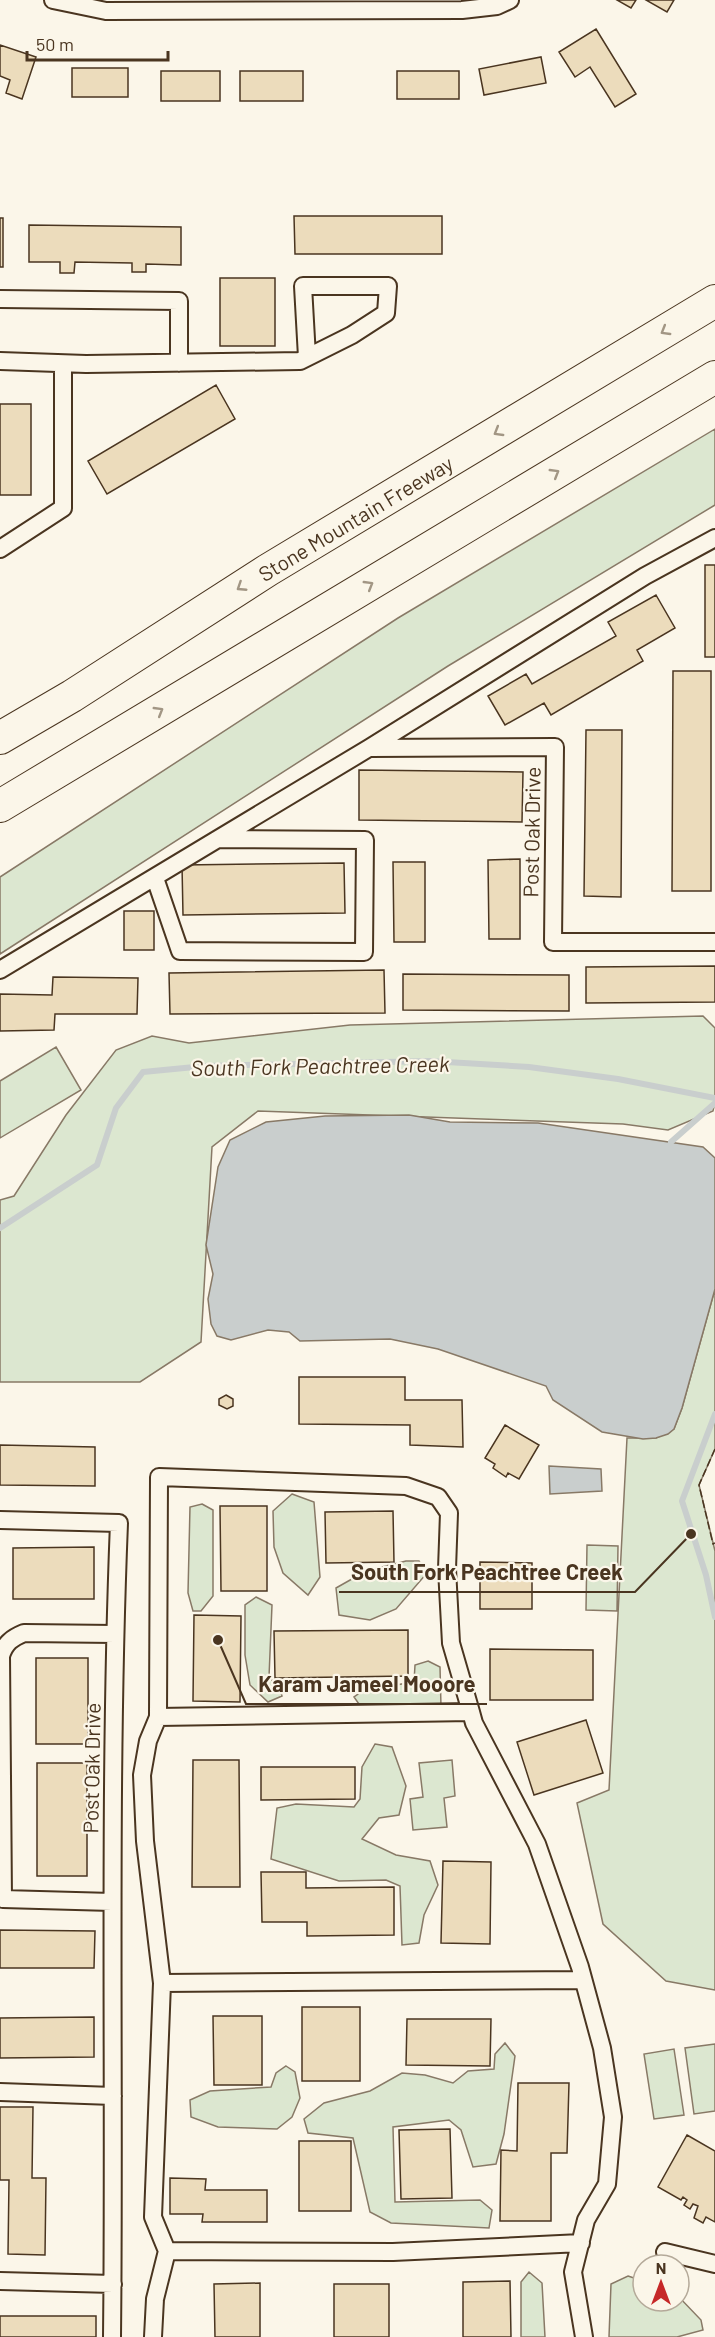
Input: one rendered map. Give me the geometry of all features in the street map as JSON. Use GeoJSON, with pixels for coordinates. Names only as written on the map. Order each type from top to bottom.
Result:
{"type":"FeatureCollection","features":[{"type":"Feature","properties":{"kind":"highway","name":"Stone Mountain Freeway"},"geometry":{"type":"LineString","coordinates":[[0,738],[72,696],[268,570],[715,301]]}},
{"type":"Feature","properties":{"kind":"highway"},"geometry":{"type":"LineString","coordinates":[[0,806],[715,377]]}},
{"type":"Feature","properties":{"kind":"highway"},"geometry":{"type":"LineString","coordinates":[[0,732],[72,696]]}},
{"type":"Feature","properties":{"kind":"highway"},"geometry":{"type":"LineString","coordinates":[[0,819],[109,741]]}},
{"type":"Feature","properties":{"kind":"street"},"geometry":{"type":"LineString","coordinates":[[53,0],[106,11],[462,10],[497,6],[510,0]]}},
{"type":"Feature","properties":{"kind":"street"},"geometry":{"type":"LineString","coordinates":[[0,361],[63,364],[300,361],[352,335],[386,313],[388,286],[303,286],[307,357]]}},
{"type":"Feature","properties":{"kind":"street"},"geometry":{"type":"LineString","coordinates":[[0,299],[179,301],[179,363]]}},
{"type":"Feature","properties":{"kind":"street"},"geometry":{"type":"LineString","coordinates":[[0,549],[63,508],[63,364]]}},
{"type":"Feature","properties":{"kind":"street"},"geometry":{"type":"LineString","coordinates":[[0,970],[369,748],[645,576],[715,538]]}},
{"type":"Feature","properties":{"kind":"street","name":"Post Oak Drive"},"geometry":{"type":"LineString","coordinates":[[369,748],[555,747],[553,942],[715,942]]}},
{"type":"Feature","properties":{"kind":"street"},"geometry":{"type":"LineString","coordinates":[[155,878],[180,951],[364,952],[365,840],[218,839]]}},
{"type":"Feature","properties":{"kind":"street"},"geometry":{"type":"LineString","coordinates":[[153,2337],[155,2299],[167,2251],[153,2217],[162,1983],[146,1841],[142,1775],[148,1741],[158,1717],[159,1477],[406,1486],[438,1497],[449,1513],[447,1569],[451,1643],[471,1713],[474,1723],[537,1844],[583,1980],[602,2048],[613,2117],[606,2184],[586,2220],[573,2272],[584,2337]]}},
{"type":"Feature","properties":{"kind":"street","name":"Post Oak Drive"},"geometry":{"type":"LineString","coordinates":[[0,1520],[119,1523],[115,1634],[112,1902],[112,2337]]}},
{"type":"Feature","properties":{"kind":"street"},"geometry":{"type":"LineString","coordinates":[[112,1902],[3,1899],[1,1656],[4,1646],[13,1637],[24,1633],[115,1634]]}},
{"type":"Feature","properties":{"kind":"street"},"geometry":{"type":"LineString","coordinates":[[158,1717],[471,1713]]}},
{"type":"Feature","properties":{"kind":"street"},"geometry":{"type":"LineString","coordinates":[[162,1983],[583,1980]]}},
{"type":"Feature","properties":{"kind":"street"},"geometry":{"type":"LineString","coordinates":[[0,2092],[113,2096]]}},
{"type":"Feature","properties":{"kind":"street"},"geometry":{"type":"LineString","coordinates":[[167,2251],[393,2252],[580,2243]]}},
{"type":"Feature","properties":{"kind":"street"},"geometry":{"type":"LineString","coordinates":[[665,2252],[715,2264]]}},
{"type":"Feature","properties":{"kind":"street"},"geometry":{"type":"LineString","coordinates":[[0,2281],[113,2284]]}},
{"type":"Feature","properties":{"kind":"green space"},"geometry":{"type":"Polygon","coordinates":[[[715,429],[715,505],[448,666],[0,954],[0,877],[398,618],[715,429]]]}},
{"type":"Feature","properties":{"kind":"green space"},"geometry":{"type":"Polygon","coordinates":[[[703,1016],[715,1028],[713,1111],[668,1130],[623,1124],[258,1111],[212,1147],[201,1342],[140,1382],[0,1382],[0,1200],[14,1196],[66,1115],[116,1050],[152,1036],[189,1043],[350,1025],[703,1016]]]}},
{"type":"Feature","properties":{"kind":"green space"},"geometry":{"type":"Polygon","coordinates":[[[56,1047],[81,1090],[0,1138],[0,1081],[56,1047]]]}},
{"type":"Feature","properties":{"kind":"green space"},"geometry":{"type":"Polygon","coordinates":[[[715,1289],[715,1449],[699,1485],[715,1551],[715,1990],[666,1981],[603,1924],[577,1803],[609,1790],[627,1438],[656,1438],[674,1429],[715,1289]]]}},
{"type":"Feature","properties":{"kind":"green space"},"geometry":{"type":"Polygon","coordinates":[[[292,1494],[314,1502],[320,1577],[308,1595],[283,1573],[274,1547],[273,1511],[292,1494]]]}},
{"type":"Feature","properties":{"kind":"green space"},"geometry":{"type":"Polygon","coordinates":[[[202,1504],[213,1510],[213,1596],[201,1611],[193,1611],[188,1593],[190,1507],[202,1504]]]}},
{"type":"Feature","properties":{"kind":"green space"},"geometry":{"type":"Polygon","coordinates":[[[587,1545],[618,1546],[617,1611],[586,1610],[587,1545]]]}},
{"type":"Feature","properties":{"kind":"green space"},"geometry":{"type":"Polygon","coordinates":[[[406,1561],[419,1561],[427,1573],[396,1609],[370,1620],[339,1615],[336,1588],[366,1571],[406,1561]]]}},
{"type":"Feature","properties":{"kind":"green space"},"geometry":{"type":"Polygon","coordinates":[[[256,1597],[272,1605],[269,1677],[280,1689],[282,1696],[268,1702],[250,1685],[245,1655],[245,1605],[256,1597]]]}},
{"type":"Feature","properties":{"kind":"green space"},"geometry":{"type":"Polygon","coordinates":[[[428,1661],[440,1667],[441,1707],[361,1707],[354,1697],[364,1690],[414,1682],[415,1665],[428,1661]]]}},
{"type":"Feature","properties":{"kind":"green space"},"geometry":{"type":"Polygon","coordinates":[[[375,1744],[392,1747],[406,1786],[399,1815],[379,1818],[362,1839],[396,1855],[430,1861],[438,1885],[424,1915],[419,1943],[402,1945],[400,1886],[386,1880],[339,1881],[271,1859],[277,1808],[296,1804],[354,1807],[360,1799],[362,1767],[375,1744]]]}},
{"type":"Feature","properties":{"kind":"green space"},"geometry":{"type":"Polygon","coordinates":[[[452,1760],[455,1796],[444,1798],[447,1827],[413,1830],[410,1799],[423,1797],[419,1763],[452,1760]]]}},
{"type":"Feature","properties":{"kind":"green space"},"geometry":{"type":"Polygon","coordinates":[[[505,2043],[515,2056],[504,2134],[496,2164],[473,2167],[461,2130],[449,2120],[393,2127],[395,2202],[480,2200],[492,2210],[489,2228],[391,2223],[370,2212],[353,2138],[308,2133],[304,2119],[324,2103],[370,2091],[402,2073],[425,2075],[453,2083],[468,2071],[494,2069],[495,2054],[505,2043]]]}},
{"type":"Feature","properties":{"kind":"green space"},"geometry":{"type":"Polygon","coordinates":[[[715,2044],[715,2111],[694,2114],[685,2048],[715,2044]]]}},
{"type":"Feature","properties":{"kind":"green space"},"geometry":{"type":"Polygon","coordinates":[[[674,2049],[684,2115],[654,2119],[644,2054],[674,2049]]]}},
{"type":"Feature","properties":{"kind":"green space"},"geometry":{"type":"Polygon","coordinates":[[[286,2066],[295,2072],[300,2098],[292,2117],[277,2129],[218,2127],[191,2117],[190,2100],[210,2091],[271,2087],[276,2073],[286,2066]]]}},
{"type":"Feature","properties":{"kind":"green space"},"geometry":{"type":"Polygon","coordinates":[[[529,2272],[542,2283],[545,2337],[521,2337],[521,2282],[529,2272]]]}},
{"type":"Feature","properties":{"kind":"green space"},"geometry":{"type":"Polygon","coordinates":[[[628,2276],[631,2277],[631,2313],[691,2313],[691,2310],[701,2320],[703,2330],[677,2337],[609,2337],[611,2284],[628,2276]]]}},
{"type":"Feature","properties":{"kind":"shaded area"},"geometry":{"type":"Polygon","coordinates":[[[409,1115],[450,1122],[538,1123],[703,1147],[715,1158],[715,1289],[682,1408],[674,1429],[668,1434],[643,1439],[602,1432],[553,1400],[546,1386],[438,1349],[390,1339],[300,1341],[289,1332],[268,1330],[231,1340],[217,1336],[211,1324],[208,1299],[213,1274],[206,1245],[218,1167],[230,1140],[266,1122],[325,1116],[409,1115]]]}},
{"type":"Feature","properties":{"kind":"shaded area"},"geometry":{"type":"Polygon","coordinates":[[[549,1466],[601,1469],[602,1491],[550,1494],[549,1466]]]}},
{"type":"Feature","properties":{"kind":"building"},"geometry":{"type":"Polygon","coordinates":[[[617,0],[636,0],[631,8],[617,0]]]}},
{"type":"Feature","properties":{"kind":"building"},"geometry":{"type":"Polygon","coordinates":[[[646,0],[674,0],[667,12],[646,0]]]}},
{"type":"Feature","properties":{"kind":"building"},"geometry":{"type":"Polygon","coordinates":[[[596,29],[636,94],[615,107],[590,67],[575,77],[559,52],[596,29]]]}},
{"type":"Feature","properties":{"kind":"building"},"geometry":{"type":"Polygon","coordinates":[[[0,45],[36,57],[22,99],[6,93],[10,80],[0,76],[0,45]]]}},
{"type":"Feature","properties":{"kind":"building"},"geometry":{"type":"Polygon","coordinates":[[[541,57],[546,83],[484,95],[479,69],[541,57]]]}},
{"type":"Feature","properties":{"kind":"building"},"geometry":{"type":"Polygon","coordinates":[[[72,68],[128,68],[128,97],[72,97],[72,68]]]}},
{"type":"Feature","properties":{"kind":"building"},"geometry":{"type":"Polygon","coordinates":[[[161,71],[220,71],[220,101],[161,101],[161,71]]]}},
{"type":"Feature","properties":{"kind":"building"},"geometry":{"type":"Polygon","coordinates":[[[240,71],[303,71],[303,101],[240,101],[240,71]]]}},
{"type":"Feature","properties":{"kind":"building"},"geometry":{"type":"Polygon","coordinates":[[[397,71],[459,71],[459,99],[397,99],[397,71]]]}},
{"type":"Feature","properties":{"kind":"building"},"geometry":{"type":"Polygon","coordinates":[[[294,216],[442,216],[442,254],[295,254],[294,216]]]}},
{"type":"Feature","properties":{"kind":"building"},"geometry":{"type":"Polygon","coordinates":[[[0,218],[3,218],[3,267],[0,267],[0,218]]]}},
{"type":"Feature","properties":{"kind":"building"},"geometry":{"type":"Polygon","coordinates":[[[29,225],[181,227],[181,265],[146,264],[146,272],[132,272],[132,263],[75,262],[74,273],[60,273],[60,262],[29,262],[29,225]]]}},
{"type":"Feature","properties":{"kind":"building"},"geometry":{"type":"Polygon","coordinates":[[[220,278],[275,278],[275,346],[220,346],[220,278]]]}},
{"type":"Feature","properties":{"kind":"building"},"geometry":{"type":"Polygon","coordinates":[[[216,385],[235,419],[107,494],[88,461],[216,385]]]}},
{"type":"Feature","properties":{"kind":"building"},"geometry":{"type":"Polygon","coordinates":[[[0,404],[31,404],[31,495],[0,495],[0,404]]]}},
{"type":"Feature","properties":{"kind":"building"},"geometry":{"type":"Polygon","coordinates":[[[705,565],[715,565],[715,657],[705,657],[705,565]]]}},
{"type":"Feature","properties":{"kind":"building"},"geometry":{"type":"Polygon","coordinates":[[[656,595],[675,628],[637,650],[643,661],[551,715],[544,703],[505,725],[488,696],[526,674],[532,684],[616,636],[608,622],[656,595]]]}},
{"type":"Feature","properties":{"kind":"building"},"geometry":{"type":"Polygon","coordinates":[[[673,671],[711,671],[711,891],[672,891],[673,671]]]}},
{"type":"Feature","properties":{"kind":"building"},"geometry":{"type":"Polygon","coordinates":[[[586,730],[622,730],[621,897],[584,896],[586,730]]]}},
{"type":"Feature","properties":{"kind":"building"},"geometry":{"type":"Polygon","coordinates":[[[359,770],[523,772],[522,822],[359,820],[359,770]]]}},
{"type":"Feature","properties":{"kind":"building"},"geometry":{"type":"Polygon","coordinates":[[[520,859],[520,939],[489,939],[488,860],[520,859]]]}},
{"type":"Feature","properties":{"kind":"building"},"geometry":{"type":"Polygon","coordinates":[[[393,862],[425,862],[425,942],[394,942],[393,862]]]}},
{"type":"Feature","properties":{"kind":"building"},"geometry":{"type":"Polygon","coordinates":[[[344,863],[345,913],[183,915],[182,865],[344,863]]]}},
{"type":"Feature","properties":{"kind":"building"},"geometry":{"type":"Polygon","coordinates":[[[124,911],[154,911],[154,950],[124,950],[124,911]]]}},
{"type":"Feature","properties":{"kind":"building"},"geometry":{"type":"Polygon","coordinates":[[[715,966],[715,1002],[586,1003],[586,967],[715,966]]]}},
{"type":"Feature","properties":{"kind":"building"},"geometry":{"type":"Polygon","coordinates":[[[384,970],[385,1013],[170,1014],[169,973],[384,970]]]}},
{"type":"Feature","properties":{"kind":"building"},"geometry":{"type":"Polygon","coordinates":[[[403,974],[569,975],[569,1011],[403,1010],[403,974]]]}},
{"type":"Feature","properties":{"kind":"building"},"geometry":{"type":"Polygon","coordinates":[[[53,977],[138,978],[137,1014],[55,1014],[54,1030],[0,1031],[0,994],[52,995],[53,977]]]}},
{"type":"Feature","properties":{"kind":"building"},"geometry":{"type":"Polygon","coordinates":[[[299,1377],[405,1377],[405,1400],[462,1400],[463,1447],[410,1445],[410,1425],[299,1424],[299,1377]]]}},
{"type":"Feature","properties":{"kind":"building"},"geometry":{"type":"Polygon","coordinates":[[[226,1395],[233,1399],[233,1406],[227,1409],[219,1405],[219,1399],[226,1395]]]}},
{"type":"Feature","properties":{"kind":"building"},"geometry":{"type":"Polygon","coordinates":[[[505,1425],[539,1445],[519,1479],[508,1473],[506,1477],[493,1468],[495,1464],[485,1458],[505,1425]]]}},
{"type":"Feature","properties":{"kind":"building"},"geometry":{"type":"Polygon","coordinates":[[[0,1445],[95,1447],[95,1486],[0,1485],[0,1445]]]}},
{"type":"Feature","properties":{"kind":"building"},"geometry":{"type":"Polygon","coordinates":[[[220,1506],[267,1506],[267,1591],[221,1591],[220,1506]]]}},
{"type":"Feature","properties":{"kind":"building"},"geometry":{"type":"Polygon","coordinates":[[[393,1511],[394,1562],[326,1563],[325,1512],[393,1511]]]}},
{"type":"Feature","properties":{"kind":"building"},"geometry":{"type":"Polygon","coordinates":[[[94,1547],[94,1599],[13,1599],[13,1548],[94,1547]]]}},
{"type":"Feature","properties":{"kind":"building"},"geometry":{"type":"Polygon","coordinates":[[[480,1562],[532,1563],[532,1609],[480,1609],[480,1562]]]}},
{"type":"Feature","properties":{"kind":"building"},"geometry":{"type":"Polygon","coordinates":[[[194,1615],[241,1616],[240,1702],[193,1701],[194,1615]]]}},
{"type":"Feature","properties":{"kind":"building"},"geometry":{"type":"Polygon","coordinates":[[[408,1630],[408,1676],[275,1678],[274,1631],[408,1630]]]}},
{"type":"Feature","properties":{"kind":"building"},"geometry":{"type":"Polygon","coordinates":[[[490,1649],[593,1650],[593,1700],[490,1700],[490,1649]]]}},
{"type":"Feature","properties":{"kind":"building"},"geometry":{"type":"Polygon","coordinates":[[[36,1658],[88,1658],[88,1744],[36,1744],[36,1658]]]}},
{"type":"Feature","properties":{"kind":"building"},"geometry":{"type":"Polygon","coordinates":[[[586,1720],[603,1773],[534,1795],[517,1742],[586,1720]]]}},
{"type":"Feature","properties":{"kind":"building"},"geometry":{"type":"Polygon","coordinates":[[[193,1760],[239,1760],[240,1887],[192,1887],[193,1760]]]}},
{"type":"Feature","properties":{"kind":"building"},"geometry":{"type":"Polygon","coordinates":[[[37,1763],[87,1763],[87,1876],[37,1876],[37,1763]]]}},
{"type":"Feature","properties":{"kind":"building"},"geometry":{"type":"Polygon","coordinates":[[[261,1767],[355,1767],[355,1799],[261,1800],[261,1767]]]}},
{"type":"Feature","properties":{"kind":"building"},"geometry":{"type":"Polygon","coordinates":[[[443,1861],[491,1862],[490,1944],[441,1943],[443,1861]]]}},
{"type":"Feature","properties":{"kind":"building"},"geometry":{"type":"Polygon","coordinates":[[[261,1872],[306,1872],[306,1888],[394,1887],[394,1935],[307,1936],[307,1922],[262,1922],[261,1872]]]}},
{"type":"Feature","properties":{"kind":"building"},"geometry":{"type":"Polygon","coordinates":[[[0,1930],[95,1931],[94,1968],[0,1968],[0,1930]]]}},
{"type":"Feature","properties":{"kind":"building"},"geometry":{"type":"Polygon","coordinates":[[[302,2007],[360,2007],[360,2081],[302,2081],[302,2007]]]}},
{"type":"Feature","properties":{"kind":"building"},"geometry":{"type":"Polygon","coordinates":[[[213,2016],[262,2016],[262,2085],[214,2085],[213,2016]]]}},
{"type":"Feature","properties":{"kind":"building"},"geometry":{"type":"Polygon","coordinates":[[[94,2017],[94,2057],[0,2058],[0,2018],[94,2017]]]}},
{"type":"Feature","properties":{"kind":"building"},"geometry":{"type":"Polygon","coordinates":[[[407,2019],[491,2019],[490,2066],[406,2065],[407,2019]]]}},
{"type":"Feature","properties":{"kind":"building"},"geometry":{"type":"Polygon","coordinates":[[[518,2083],[569,2083],[567,2153],[551,2153],[551,2221],[500,2221],[501,2150],[517,2151],[518,2083]]]}},
{"type":"Feature","properties":{"kind":"building"},"geometry":{"type":"Polygon","coordinates":[[[0,2107],[33,2107],[32,2178],[46,2178],[45,2255],[8,2254],[9,2180],[0,2180],[0,2107]]]}},
{"type":"Feature","properties":{"kind":"building"},"geometry":{"type":"Polygon","coordinates":[[[450,2129],[452,2198],[401,2199],[399,2130],[450,2129]]]}},
{"type":"Feature","properties":{"kind":"building"},"geometry":{"type":"Polygon","coordinates":[[[687,2135],[715,2151],[715,2222],[706,2217],[703,2223],[694,2218],[698,2206],[693,2204],[690,2209],[684,2205],[687,2200],[683,2197],[681,2200],[658,2187],[687,2135]]]}},
{"type":"Feature","properties":{"kind":"building"},"geometry":{"type":"Polygon","coordinates":[[[299,2141],[351,2141],[351,2211],[299,2211],[299,2141]]]}},
{"type":"Feature","properties":{"kind":"building"},"geometry":{"type":"Polygon","coordinates":[[[170,2178],[206,2179],[205,2190],[267,2190],[267,2222],[202,2222],[203,2214],[170,2214],[170,2178]]]}},
{"type":"Feature","properties":{"kind":"building"},"geometry":{"type":"Polygon","coordinates":[[[510,2281],[511,2337],[463,2337],[463,2282],[510,2281]]]}},
{"type":"Feature","properties":{"kind":"building"},"geometry":{"type":"Polygon","coordinates":[[[260,2283],[260,2337],[215,2337],[214,2284],[260,2283]]]}},
{"type":"Feature","properties":{"kind":"building"},"geometry":{"type":"Polygon","coordinates":[[[334,2284],[389,2284],[389,2337],[334,2337],[334,2284]]]}},
{"type":"Feature","properties":{"kind":"building"},"geometry":{"type":"Polygon","coordinates":[[[0,2316],[96,2316],[96,2337],[0,2337],[0,2316]]]}},
{"type":"Feature","properties":{"kind":"waterway","name":"South Fork Peachtree Creek"},"geometry":{"type":"LineString","coordinates":[[0,1228],[97,1165],[116,1108],[143,1072],[205,1066],[430,1061],[529,1067],[618,1079],[715,1098]]}},
{"type":"Feature","properties":{"kind":"waterway"},"geometry":{"type":"LineString","coordinates":[[671,1142],[715,1103]]}},
{"type":"Feature","properties":{"kind":"waterway","name":"South Fork Peachtree Creek"},"geometry":{"type":"LineString","coordinates":[[715,1414],[682,1501],[706,1575],[715,1617]]}},
{"type":"Feature","properties":{"kind":"fence"},"geometry":{"type":"LineString","coordinates":[[715,1449],[699,1485],[713,1544],[715,1543]]}},
{"type":"Feature","properties":{"kind":"place","name":"South Fork Peachtree Creek"},"geometry":{"type":"Point","coordinates":[691,1534]}},
{"type":"Feature","properties":{"kind":"place","name":"Karam Jameel Mooore"},"geometry":{"type":"Point","coordinates":[218,1640]}}]}
